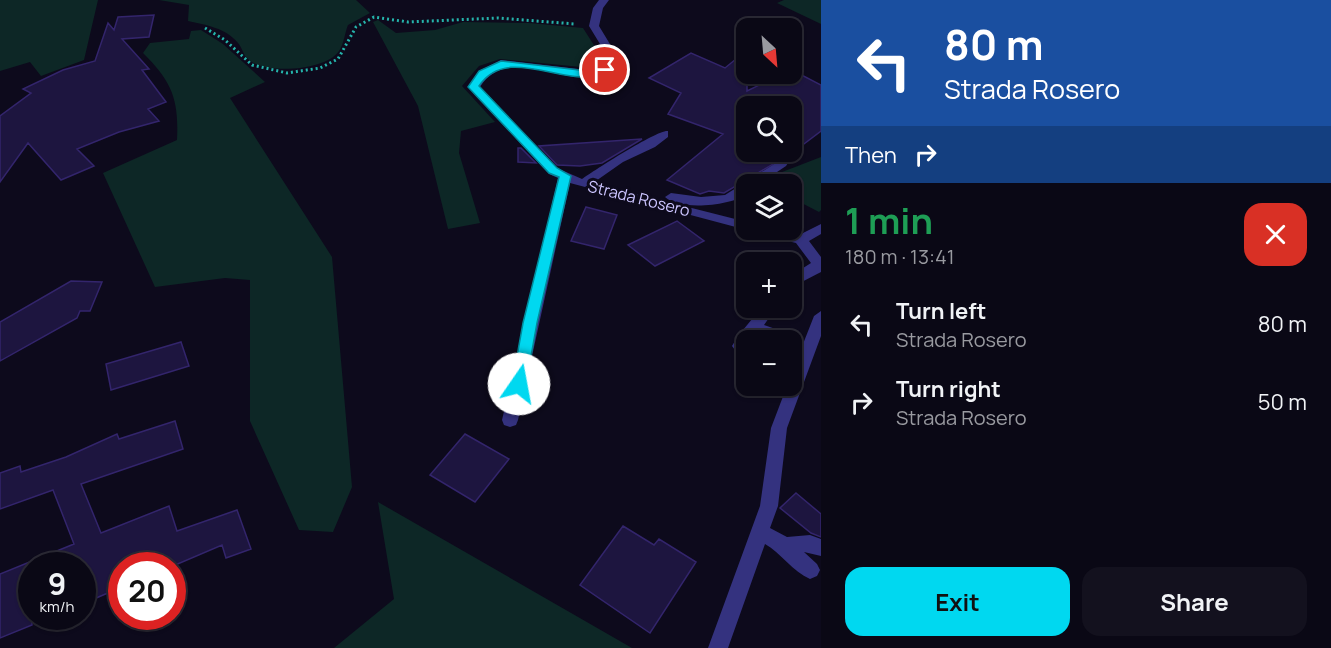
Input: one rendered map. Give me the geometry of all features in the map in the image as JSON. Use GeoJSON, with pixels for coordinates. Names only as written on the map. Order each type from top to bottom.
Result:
{"type":"FeatureCollection","features":[{"type":"Feature","properties":{"kind":"street"},"geometry":{"type":"LineString","coordinates":[[594,26],[598,8],[604,0]]}},
{"type":"Feature","properties":{"kind":"street","name":"Strada Rosero"},"geometry":{"type":"LineString","coordinates":[[594,26],[617,64],[588,74],[501,63],[483,73],[474,87],[553,171],[583,184],[736,223]]}},
{"type":"Feature","properties":{"kind":"street"},"geometry":{"type":"LineString","coordinates":[[583,184],[619,159],[651,144],[664,134]]}},
{"type":"Feature","properties":{"kind":"street"},"geometry":{"type":"LineString","coordinates":[[766,174],[782,163]]}},
{"type":"Feature","properties":{"kind":"street"},"geometry":{"type":"LineString","coordinates":[[510,420],[565,176]]}},
{"type":"Feature","properties":{"kind":"street"},"geometry":{"type":"LineString","coordinates":[[641,198],[658,195],[716,202],[736,197]]}},
{"type":"Feature","properties":{"kind":"street"},"geometry":{"type":"LineString","coordinates":[[802,239],[821,228]]}},
{"type":"Feature","properties":{"kind":"street"},"geometry":{"type":"LineString","coordinates":[[801,240],[819,261],[802,274]]}},
{"type":"Feature","properties":{"kind":"street"},"geometry":{"type":"LineString","coordinates":[[718,648],[769,506],[780,428],[821,316]]}},
{"type":"Feature","properties":{"kind":"street"},"geometry":{"type":"LineString","coordinates":[[751,330],[761,318]]}},
{"type":"Feature","properties":{"kind":"street"},"geometry":{"type":"LineString","coordinates":[[753,327],[761,330]]}},
{"type":"Feature","properties":{"kind":"street"},"geometry":{"type":"LineString","coordinates":[[802,345],[811,348]]}},
{"type":"Feature","properties":{"kind":"street"},"geometry":{"type":"LineString","coordinates":[[760,532],[785,546],[810,570]]}},
{"type":"Feature","properties":{"kind":"street"},"geometry":{"type":"LineString","coordinates":[[785,546],[810,543],[821,548]]}},
{"type":"Feature","properties":{"kind":"path"},"geometry":{"type":"LineString","coordinates":[[206,28],[226,41],[254,66],[285,73],[323,67],[338,59],[347,49],[357,26],[377,17],[394,17],[408,22],[498,18],[532,19],[594,26]]}},
{"type":"Feature","properties":{"kind":"green space"},"geometry":{"type":"Polygon","coordinates":[[[0,0],[98,0],[84,60],[41,76],[30,62],[0,71],[0,0]]]}},
{"type":"Feature","properties":{"kind":"green space"},"geometry":{"type":"Polygon","coordinates":[[[159,0],[356,0],[370,13],[348,25],[341,48],[332,58],[309,67],[280,69],[256,64],[246,57],[239,45],[228,34],[188,21],[189,5],[159,0]]]}},
{"type":"Feature","properties":{"kind":"green space"},"geometry":{"type":"Polygon","coordinates":[[[784,0],[821,0],[821,24],[777,3],[784,0]]]}},
{"type":"Feature","properties":{"kind":"green space"},"geometry":{"type":"Polygon","coordinates":[[[378,20],[396,33],[435,30],[463,22],[529,23],[583,28],[599,53],[598,62],[581,67],[500,59],[479,66],[462,86],[495,122],[461,131],[459,153],[480,223],[448,229],[418,106],[373,22],[378,20]]]}},
{"type":"Feature","properties":{"kind":"green space"},"geometry":{"type":"Polygon","coordinates":[[[201,30],[223,44],[265,82],[230,98],[332,257],[352,487],[333,532],[299,530],[250,421],[250,280],[225,278],[155,287],[103,173],[177,140],[177,113],[172,92],[161,73],[143,53],[150,43],[189,39],[191,31],[201,30]]]}},
{"type":"Feature","properties":{"kind":"green space"},"geometry":{"type":"Polygon","coordinates":[[[821,157],[821,210],[819,212],[802,203],[802,174],[777,174],[821,157]]]}},
{"type":"Feature","properties":{"kind":"green space"},"geometry":{"type":"Polygon","coordinates":[[[378,502],[632,648],[334,648],[394,599],[378,502]]]}},
{"type":"Feature","properties":{"kind":"building"},"geometry":{"type":"Polygon","coordinates":[[[154,15],[149,37],[122,39],[149,69],[142,70],[166,102],[148,109],[159,121],[119,132],[77,149],[94,166],[61,180],[28,143],[0,182],[0,116],[31,93],[23,89],[63,70],[95,61],[108,23],[114,30],[118,17],[154,15]]]}},
{"type":"Feature","properties":{"kind":"building"},"geometry":{"type":"Polygon","coordinates":[[[691,53],[725,68],[736,59],[736,84],[747,84],[747,91],[761,84],[802,84],[802,75],[821,85],[821,131],[802,145],[802,96],[736,96],[736,162],[777,162],[756,174],[736,174],[736,186],[724,193],[709,191],[700,194],[667,180],[723,134],[668,114],[681,93],[649,78],[691,53]]]}},
{"type":"Feature","properties":{"kind":"building"},"geometry":{"type":"Polygon","coordinates":[[[642,139],[602,163],[580,166],[557,165],[539,146],[642,139]]]}},
{"type":"Feature","properties":{"kind":"building"},"geometry":{"type":"Polygon","coordinates":[[[518,148],[521,148],[536,163],[518,162],[518,148]]]}},
{"type":"Feature","properties":{"kind":"building"},"geometry":{"type":"Polygon","coordinates":[[[586,207],[617,215],[604,249],[571,241],[586,207]]]}},
{"type":"Feature","properties":{"kind":"building"},"geometry":{"type":"Polygon","coordinates":[[[677,221],[704,241],[655,266],[628,245],[677,221]]]}},
{"type":"Feature","properties":{"kind":"building"},"geometry":{"type":"Polygon","coordinates":[[[71,281],[102,282],[90,311],[80,311],[77,318],[0,361],[0,322],[71,281]]]}},
{"type":"Feature","properties":{"kind":"building"},"geometry":{"type":"Polygon","coordinates":[[[181,342],[189,366],[111,390],[106,364],[181,342]]]}},
{"type":"Feature","properties":{"kind":"building"},"geometry":{"type":"Polygon","coordinates":[[[175,421],[183,449],[81,484],[101,533],[169,506],[177,531],[237,510],[251,549],[226,558],[222,545],[186,560],[186,552],[108,552],[108,593],[96,598],[96,552],[54,552],[74,544],[53,490],[0,509],[0,473],[20,466],[21,472],[66,457],[117,434],[119,439],[175,421]]]}},
{"type":"Feature","properties":{"kind":"building"},"geometry":{"type":"Polygon","coordinates":[[[465,434],[509,459],[475,502],[430,475],[465,434]]]}},
{"type":"Feature","properties":{"kind":"building"},"geometry":{"type":"Polygon","coordinates":[[[796,493],[821,514],[821,537],[811,533],[780,508],[796,493]]]}},
{"type":"Feature","properties":{"kind":"building"},"geometry":{"type":"Polygon","coordinates":[[[623,526],[654,545],[659,539],[696,562],[650,633],[580,585],[623,526]]]}},
{"type":"Feature","properties":{"kind":"building"},"geometry":{"type":"Polygon","coordinates":[[[18,567],[20,630],[0,638],[0,574],[18,567]]]}},
{"type":"Feature","properties":{"kind":"route"},"geometry":{"type":"LineString","coordinates":[[519,384],[530,323],[565,176],[553,171],[474,87],[483,73],[501,63],[588,74],[605,70]]}}]}
